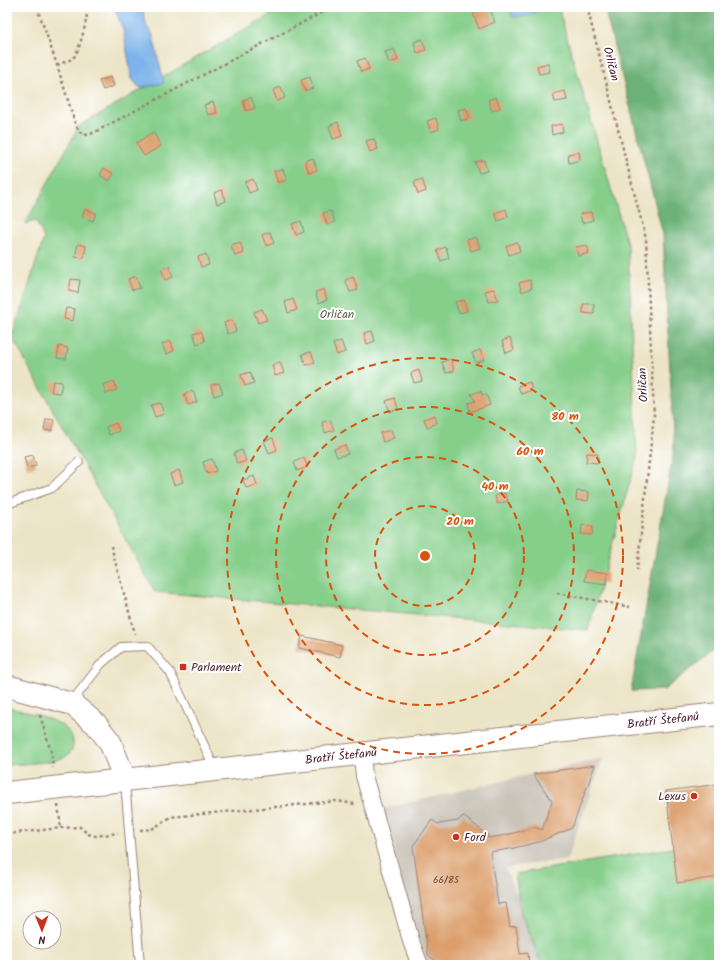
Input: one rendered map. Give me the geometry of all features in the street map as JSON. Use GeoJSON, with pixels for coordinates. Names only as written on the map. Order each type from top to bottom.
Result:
{"type":"FeatureCollection","features":[{"type":"Feature","properties":{"kind":"main road"},"geometry":{"type":"LineString","coordinates":[[7,686],[72,704],[96,724],[110,742],[125,780]]}},
{"type":"Feature","properties":{"kind":"main road","name":"Bratří Štefanů"},"geometry":{"type":"LineString","coordinates":[[7,793],[719,714]]}},
{"type":"Feature","properties":{"kind":"street"},"geometry":{"type":"LineString","coordinates":[[362,754],[364,776],[412,944],[420,965]]}},
{"type":"Feature","properties":{"kind":"lane"},"geometry":{"type":"LineString","coordinates":[[7,504],[52,488],[79,462]]}},
{"type":"Feature","properties":{"kind":"lane"},"geometry":{"type":"LineString","coordinates":[[72,704],[77,695],[101,664],[122,647],[147,646],[170,672],[215,770]]}},
{"type":"Feature","properties":{"kind":"lane"},"geometry":{"type":"LineString","coordinates":[[125,780],[140,965]]}},
{"type":"Feature","properties":{"kind":"path"},"geometry":{"type":"LineString","coordinates":[[37,7],[76,126],[80,132],[87,134],[332,7]]}},
{"type":"Feature","properties":{"kind":"path"},"geometry":{"type":"LineString","coordinates":[[57,65],[73,58],[78,51],[88,14],[88,7]]}},
{"type":"Feature","properties":{"kind":"path","name":"Orličan"},"geometry":{"type":"LineString","coordinates":[[587,7],[646,239],[654,416],[637,570]]}},
{"type":"Feature","properties":{"kind":"path"},"geometry":{"type":"LineString","coordinates":[[111,546],[138,646]]}},
{"type":"Feature","properties":{"kind":"path"},"geometry":{"type":"LineString","coordinates":[[557,593],[630,607]]}},
{"type":"Feature","properties":{"kind":"path"},"geometry":{"type":"LineString","coordinates":[[41,695],[39,712],[51,752],[61,828]]}},
{"type":"Feature","properties":{"kind":"path"},"geometry":{"type":"LineString","coordinates":[[7,834],[80,827],[88,834],[96,836],[152,829],[171,817],[337,801],[373,807]]}},
{"type":"Feature","properties":{"kind":"shaded area"},"geometry":{"type":"Polygon","coordinates":[[[603,758],[567,859],[505,868],[519,899],[521,913],[542,965],[429,965],[409,913],[381,809],[603,758]]]}},
{"type":"Feature","properties":{"kind":"green space","name":"Orličan"},"geometry":{"type":"Polygon","coordinates":[[[283,7],[558,7],[628,247],[637,457],[588,630],[155,592],[12,337],[44,238],[36,221],[25,224],[79,126],[283,7]]]}},
{"type":"Feature","properties":{"kind":"green space"},"geometry":{"type":"Polygon","coordinates":[[[604,7],[719,7],[719,646],[664,690],[631,691],[674,450],[663,234],[604,7]]]}},
{"type":"Feature","properties":{"kind":"green space"},"geometry":{"type":"Polygon","coordinates":[[[7,707],[47,718],[66,729],[71,736],[73,744],[70,753],[65,757],[53,761],[7,765],[7,707]]]}},
{"type":"Feature","properties":{"kind":"green space"},"geometry":{"type":"Polygon","coordinates":[[[719,833],[719,965],[542,965],[521,913],[515,874],[672,848],[719,833]]]}},
{"type":"Feature","properties":{"kind":"water"},"geometry":{"type":"Polygon","coordinates":[[[114,7],[142,7],[147,27],[152,32],[164,83],[140,88],[132,79],[123,29],[114,7]]]}},
{"type":"Feature","properties":{"kind":"water"},"geometry":{"type":"Polygon","coordinates":[[[507,7],[547,7],[527,16],[513,17],[507,7]]]}},
{"type":"Feature","properties":{"kind":"building"},"geometry":{"type":"Polygon","coordinates":[[[489,7],[495,22],[479,29],[473,13],[489,7]]]}},
{"type":"Feature","properties":{"kind":"building"},"geometry":{"type":"Polygon","coordinates":[[[422,39],[426,50],[417,53],[414,42],[422,39]]]}},
{"type":"Feature","properties":{"kind":"building"},"geometry":{"type":"Polygon","coordinates":[[[394,49],[398,60],[389,63],[385,52],[394,49]]]}},
{"type":"Feature","properties":{"kind":"building"},"geometry":{"type":"Polygon","coordinates":[[[365,58],[369,69],[361,72],[357,61],[365,58]]]}},
{"type":"Feature","properties":{"kind":"building"},"geometry":{"type":"Polygon","coordinates":[[[548,63],[550,72],[539,74],[537,66],[548,63]]]}},
{"type":"Feature","properties":{"kind":"building"},"geometry":{"type":"Polygon","coordinates":[[[110,77],[114,86],[103,90],[99,81],[110,77]]]}},
{"type":"Feature","properties":{"kind":"building"},"geometry":{"type":"Polygon","coordinates":[[[310,77],[313,88],[305,91],[301,80],[310,77]]]}},
{"type":"Feature","properties":{"kind":"building"},"geometry":{"type":"Polygon","coordinates":[[[281,87],[285,98],[277,101],[273,90],[281,87]]]}},
{"type":"Feature","properties":{"kind":"building"},"geometry":{"type":"Polygon","coordinates":[[[565,91],[567,100],[555,102],[553,94],[565,91]]]}},
{"type":"Feature","properties":{"kind":"building"},"geometry":{"type":"Polygon","coordinates":[[[251,97],[255,108],[246,111],[243,100],[251,97]]]}},
{"type":"Feature","properties":{"kind":"building"},"geometry":{"type":"Polygon","coordinates":[[[496,97],[500,108],[492,111],[488,100],[496,97]]]}},
{"type":"Feature","properties":{"kind":"building"},"geometry":{"type":"Polygon","coordinates":[[[213,102],[217,113],[208,115],[204,105],[213,102]]]}},
{"type":"Feature","properties":{"kind":"building"},"geometry":{"type":"Polygon","coordinates":[[[466,108],[470,118],[461,121],[458,110],[466,108]]]}},
{"type":"Feature","properties":{"kind":"building"},"geometry":{"type":"Polygon","coordinates":[[[436,118],[439,129],[431,132],[427,121],[436,118]]]}},
{"type":"Feature","properties":{"kind":"building"},"geometry":{"type":"Polygon","coordinates":[[[338,122],[342,136],[333,139],[329,126],[338,122]]]}},
{"type":"Feature","properties":{"kind":"building"},"geometry":{"type":"Polygon","coordinates":[[[562,124],[563,132],[552,135],[551,126],[562,124]]]}},
{"type":"Feature","properties":{"kind":"building"},"geometry":{"type":"Polygon","coordinates":[[[153,132],[161,146],[144,156],[136,143],[153,132]]]}},
{"type":"Feature","properties":{"kind":"building"},"geometry":{"type":"Polygon","coordinates":[[[374,139],[378,149],[370,152],[366,141],[374,139]]]}},
{"type":"Feature","properties":{"kind":"building"},"geometry":{"type":"Polygon","coordinates":[[[579,152],[580,160],[569,163],[568,154],[579,152]]]}},
{"type":"Feature","properties":{"kind":"building"},"geometry":{"type":"Polygon","coordinates":[[[313,158],[317,170],[309,173],[305,161],[313,158]]]}},
{"type":"Feature","properties":{"kind":"building"},"geometry":{"type":"Polygon","coordinates":[[[484,160],[487,171],[479,173],[475,162],[484,160]]]}},
{"type":"Feature","properties":{"kind":"building"},"geometry":{"type":"Polygon","coordinates":[[[104,168],[114,174],[109,181],[100,175],[104,168]]]}},
{"type":"Feature","properties":{"kind":"building"},"geometry":{"type":"Polygon","coordinates":[[[283,169],[287,180],[278,183],[274,171],[283,169]]]}},
{"type":"Feature","properties":{"kind":"building"},"geometry":{"type":"Polygon","coordinates":[[[253,179],[257,190],[249,193],[245,182],[253,179]]]}},
{"type":"Feature","properties":{"kind":"building"},"geometry":{"type":"Polygon","coordinates":[[[422,179],[426,191],[418,194],[414,182],[422,179]]]}},
{"type":"Feature","properties":{"kind":"building"},"geometry":{"type":"Polygon","coordinates":[[[222,190],[226,201],[217,204],[214,193],[222,190]]]}},
{"type":"Feature","properties":{"kind":"building"},"geometry":{"type":"Polygon","coordinates":[[[85,209],[96,213],[93,221],[82,217],[85,209]]]}},
{"type":"Feature","properties":{"kind":"building"},"geometry":{"type":"Polygon","coordinates":[[[506,209],[508,217],[498,221],[495,213],[506,209]]]}},
{"type":"Feature","properties":{"kind":"building"},"geometry":{"type":"Polygon","coordinates":[[[331,211],[335,222],[327,225],[323,213],[331,211]]]}},
{"type":"Feature","properties":{"kind":"building"},"geometry":{"type":"Polygon","coordinates":[[[591,212],[593,220],[582,223],[580,214],[591,212]]]}},
{"type":"Feature","properties":{"kind":"building"},"geometry":{"type":"Polygon","coordinates":[[[301,221],[304,232],[296,235],[292,224],[301,221]]]}},
{"type":"Feature","properties":{"kind":"building"},"geometry":{"type":"Polygon","coordinates":[[[270,232],[274,243],[266,246],[262,235],[270,232]]]}},
{"type":"Feature","properties":{"kind":"building"},"geometry":{"type":"Polygon","coordinates":[[[476,237],[480,248],[471,251],[467,240],[476,237]]]}},
{"type":"Feature","properties":{"kind":"building"},"geometry":{"type":"Polygon","coordinates":[[[240,242],[244,253],[235,256],[231,245],[240,242]]]}},
{"type":"Feature","properties":{"kind":"building"},"geometry":{"type":"Polygon","coordinates":[[[517,242],[520,251],[509,255],[506,246],[517,242]]]}},
{"type":"Feature","properties":{"kind":"building"},"geometry":{"type":"Polygon","coordinates":[[[78,244],[86,246],[84,258],[75,257],[78,244]]]}},
{"type":"Feature","properties":{"kind":"building"},"geometry":{"type":"Polygon","coordinates":[[[587,245],[589,253],[578,256],[576,247],[587,245]]]}},
{"type":"Feature","properties":{"kind":"building"},"geometry":{"type":"Polygon","coordinates":[[[446,247],[449,258],[441,261],[437,250],[446,247]]]}},
{"type":"Feature","properties":{"kind":"building"},"geometry":{"type":"Polygon","coordinates":[[[206,254],[209,265],[201,267],[198,257],[206,254]]]}},
{"type":"Feature","properties":{"kind":"building"},"geometry":{"type":"Polygon","coordinates":[[[169,266],[173,277],[165,280],[161,269],[169,266]]]}},
{"type":"Feature","properties":{"kind":"building"},"geometry":{"type":"Polygon","coordinates":[[[136,276],[140,288],[132,290],[128,279],[136,276]]]}},
{"type":"Feature","properties":{"kind":"building"},"geometry":{"type":"Polygon","coordinates":[[[353,277],[358,290],[350,292],[345,280],[353,277]]]}},
{"type":"Feature","properties":{"kind":"building"},"geometry":{"type":"Polygon","coordinates":[[[71,279],[80,280],[78,293],[69,291],[71,279]]]}},
{"type":"Feature","properties":{"kind":"building"},"geometry":{"type":"Polygon","coordinates":[[[530,280],[532,288],[522,292],[519,283],[530,280]]]}},
{"type":"Feature","properties":{"kind":"building"},"geometry":{"type":"Polygon","coordinates":[[[324,289],[327,300],[319,303],[315,292],[324,289]]]}},
{"type":"Feature","properties":{"kind":"building"},"geometry":{"type":"Polygon","coordinates":[[[494,289],[498,300],[489,302],[485,291],[494,289]]]}},
{"type":"Feature","properties":{"kind":"building"},"geometry":{"type":"Polygon","coordinates":[[[293,299],[297,310],[288,313],[285,302],[293,299]]]}},
{"type":"Feature","properties":{"kind":"building"},"geometry":{"type":"Polygon","coordinates":[[[464,300],[467,311],[459,313],[455,302],[464,300]]]}},
{"type":"Feature","properties":{"kind":"building"},"geometry":{"type":"Polygon","coordinates":[[[583,304],[594,304],[594,314],[583,313],[583,304]]]}},
{"type":"Feature","properties":{"kind":"building"},"geometry":{"type":"Polygon","coordinates":[[[66,308],[75,309],[73,321],[64,319],[66,308]]]}},
{"type":"Feature","properties":{"kind":"building"},"geometry":{"type":"Polygon","coordinates":[[[262,309],[267,320],[258,323],[254,312],[262,309]]]}},
{"type":"Feature","properties":{"kind":"building"},"geometry":{"type":"Polygon","coordinates":[[[232,320],[236,331],[228,334],[224,323],[232,320]]]}},
{"type":"Feature","properties":{"kind":"building"},"geometry":{"type":"Polygon","coordinates":[[[201,331],[205,341],[197,344],[193,333],[201,331]]]}},
{"type":"Feature","properties":{"kind":"building"},"geometry":{"type":"Polygon","coordinates":[[[372,331],[375,341],[367,344],[364,333],[372,331]]]}},
{"type":"Feature","properties":{"kind":"building"},"geometry":{"type":"Polygon","coordinates":[[[510,338],[514,350],[506,353],[502,341],[510,338]]]}},
{"type":"Feature","properties":{"kind":"building"},"geometry":{"type":"Polygon","coordinates":[[[171,341],[174,351],[166,354],[162,344],[171,341]]]}},
{"type":"Feature","properties":{"kind":"building"},"geometry":{"type":"Polygon","coordinates":[[[341,341],[345,352],[337,355],[333,344],[341,341]]]}},
{"type":"Feature","properties":{"kind":"building"},"geometry":{"type":"Polygon","coordinates":[[[59,346],[68,348],[66,359],[57,358],[59,346]]]}},
{"type":"Feature","properties":{"kind":"building"},"geometry":{"type":"Polygon","coordinates":[[[480,350],[484,360],[476,363],[472,353],[480,350]]]}},
{"type":"Feature","properties":{"kind":"building"},"geometry":{"type":"Polygon","coordinates":[[[311,352],[315,362],[306,365],[302,354],[311,352]]]}},
{"type":"Feature","properties":{"kind":"building"},"geometry":{"type":"Polygon","coordinates":[[[451,359],[454,371],[446,373],[442,362],[451,359]]]}},
{"type":"Feature","properties":{"kind":"building"},"geometry":{"type":"Polygon","coordinates":[[[280,362],[284,373],[275,376],[272,365],[280,362]]]}},
{"type":"Feature","properties":{"kind":"building"},"geometry":{"type":"Polygon","coordinates":[[[419,370],[422,381],[414,383],[411,373],[419,370]]]}},
{"type":"Feature","properties":{"kind":"building"},"geometry":{"type":"Polygon","coordinates":[[[250,372],[254,383],[245,386],[241,375],[250,372]]]}},
{"type":"Feature","properties":{"kind":"building"},"geometry":{"type":"Polygon","coordinates":[[[53,381],[62,382],[60,393],[51,392],[53,381]]]}},
{"type":"Feature","properties":{"kind":"building"},"geometry":{"type":"Polygon","coordinates":[[[114,381],[117,390],[106,394],[103,385],[114,381]]]}},
{"type":"Feature","properties":{"kind":"building"},"geometry":{"type":"Polygon","coordinates":[[[530,382],[532,390],[521,394],[518,386],[530,382]]]}},
{"type":"Feature","properties":{"kind":"building"},"geometry":{"type":"Polygon","coordinates":[[[219,383],[223,393],[214,396],[211,385],[219,383]]]}},
{"type":"Feature","properties":{"kind":"building"},"geometry":{"type":"Polygon","coordinates":[[[193,391],[197,402],[188,405],[184,394],[193,391]]]}},
{"type":"Feature","properties":{"kind":"building"},"geometry":{"type":"Polygon","coordinates":[[[481,391],[482,395],[486,394],[490,405],[470,412],[468,403],[475,401],[471,394],[481,391]]]}},
{"type":"Feature","properties":{"kind":"building"},"geometry":{"type":"Polygon","coordinates":[[[395,398],[398,409],[390,412],[386,401],[395,398]]]}},
{"type":"Feature","properties":{"kind":"building"},"geometry":{"type":"Polygon","coordinates":[[[160,403],[164,414],[155,417],[151,405],[160,403]]]}},
{"type":"Feature","properties":{"kind":"building"},"geometry":{"type":"Polygon","coordinates":[[[435,415],[437,423],[427,427],[424,419],[435,415]]]}},
{"type":"Feature","properties":{"kind":"building"},"geometry":{"type":"Polygon","coordinates":[[[46,419],[54,420],[52,431],[44,430],[46,419]]]}},
{"type":"Feature","properties":{"kind":"building"},"geometry":{"type":"Polygon","coordinates":[[[330,420],[334,430],[325,433],[322,422],[330,420]]]}},
{"type":"Feature","properties":{"kind":"building"},"geometry":{"type":"Polygon","coordinates":[[[116,423],[119,431],[109,435],[106,427],[116,423]]]}},
{"type":"Feature","properties":{"kind":"building"},"geometry":{"type":"Polygon","coordinates":[[[391,430],[394,438],[383,442],[380,433],[391,430]]]}},
{"type":"Feature","properties":{"kind":"building"},"geometry":{"type":"Polygon","coordinates":[[[273,438],[277,450],[269,453],[264,441],[273,438]]]}},
{"type":"Feature","properties":{"kind":"building"},"geometry":{"type":"Polygon","coordinates":[[[345,445],[348,454],[337,457],[334,449],[345,445]]]}},
{"type":"Feature","properties":{"kind":"building"},"geometry":{"type":"Polygon","coordinates":[[[242,450],[246,461],[237,464],[234,453],[242,450]]]}},
{"type":"Feature","properties":{"kind":"building"},"geometry":{"type":"Polygon","coordinates":[[[587,453],[598,454],[598,463],[586,462],[587,453]]]}},
{"type":"Feature","properties":{"kind":"building"},"geometry":{"type":"Polygon","coordinates":[[[33,455],[36,466],[27,468],[24,457],[33,455]]]}},
{"type":"Feature","properties":{"kind":"building"},"geometry":{"type":"Polygon","coordinates":[[[304,458],[308,467],[297,471],[294,462],[304,458]]]}},
{"type":"Feature","properties":{"kind":"building"},"geometry":{"type":"Polygon","coordinates":[[[212,459],[216,471],[207,474],[203,462],[212,459]]]}},
{"type":"Feature","properties":{"kind":"building"},"geometry":{"type":"Polygon","coordinates":[[[179,470],[183,482],[174,485],[170,474],[179,470]]]}},
{"type":"Feature","properties":{"kind":"building"},"geometry":{"type":"Polygon","coordinates":[[[254,476],[257,485],[246,488],[243,480],[254,476]]]}},
{"type":"Feature","properties":{"kind":"building"},"geometry":{"type":"Polygon","coordinates":[[[577,491],[589,492],[588,501],[576,500],[577,491]]]}},
{"type":"Feature","properties":{"kind":"building"},"geometry":{"type":"Polygon","coordinates":[[[505,493],[508,501],[497,504],[495,496],[505,493]]]}},
{"type":"Feature","properties":{"kind":"building"},"geometry":{"type":"Polygon","coordinates":[[[582,525],[593,526],[592,535],[581,534],[582,525]]]}},
{"type":"Feature","properties":{"kind":"building"},"geometry":{"type":"Polygon","coordinates":[[[586,570],[608,573],[607,584],[584,581],[586,570]]]}},
{"type":"Feature","properties":{"kind":"building"},"geometry":{"type":"Polygon","coordinates":[[[302,636],[342,645],[340,657],[299,648],[302,636]]]}},
{"type":"Feature","properties":{"kind":"building"},"geometry":{"type":"Polygon","coordinates":[[[595,765],[572,828],[539,842],[490,852],[498,904],[506,903],[510,927],[516,926],[520,954],[528,953],[529,965],[441,965],[428,955],[413,846],[432,820],[438,824],[458,821],[463,816],[488,835],[488,838],[535,827],[542,830],[552,801],[533,774],[595,765]]]}},
{"type":"Feature","properties":{"kind":"building"},"geometry":{"type":"Polygon","coordinates":[[[719,784],[719,877],[677,883],[666,791],[719,784]]]}},
{"type":"Feature","properties":{"kind":"place","name":"Parlament"},"geometry":{"type":"Point","coordinates":[183,667]}},
{"type":"Feature","properties":{"kind":"place","name":"Lexus"},"geometry":{"type":"Point","coordinates":[694,796]}},
{"type":"Feature","properties":{"kind":"place","name":"Ford"},"geometry":{"type":"Point","coordinates":[456,837]}}]}
